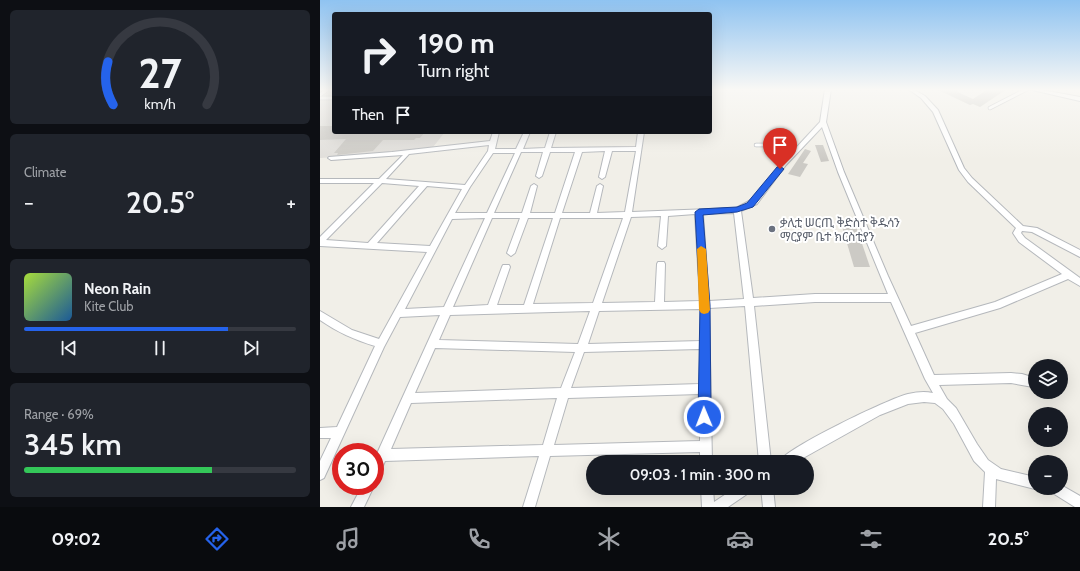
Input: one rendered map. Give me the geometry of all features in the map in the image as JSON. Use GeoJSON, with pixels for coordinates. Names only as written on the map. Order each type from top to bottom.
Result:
{"type":"FeatureCollection","features":[{"type":"Feature","properties":{"kind":"street"},"geometry":{"type":"LineString","coordinates":[[824,113],[823,122],[860,221],[909,331],[943,401],[952,411],[982,462],[991,470],[1028,481]]}},
{"type":"Feature","properties":{"kind":"street"},"geometry":{"type":"LineString","coordinates":[[937,113],[965,174],[1021,228],[1034,230],[1080,254]]}},
{"type":"Feature","properties":{"kind":"street"},"geometry":{"type":"LineString","coordinates":[[450,216],[628,215],[737,210],[754,202],[784,164],[823,122]]}},
{"type":"Feature","properties":{"kind":"street"},"geometry":{"type":"LineString","coordinates":[[320,474],[381,344],[450,216],[492,147],[495,134]]}},
{"type":"Feature","properties":{"kind":"street"},"geometry":{"type":"LineString","coordinates":[[384,453],[526,134]]}},
{"type":"Feature","properties":{"kind":"street"},"geometry":{"type":"LineString","coordinates":[[538,176],[552,134]]}},
{"type":"Feature","properties":{"kind":"street"},"geometry":{"type":"LineString","coordinates":[[530,507],[564,394],[628,215],[639,149],[640,134]]}},
{"type":"Feature","properties":{"kind":"street"},"geometry":{"type":"LineString","coordinates":[[330,158],[406,153],[421,150],[492,147],[519,151],[639,149]]}},
{"type":"Feature","properties":{"kind":"street"},"geometry":{"type":"LineString","coordinates":[[602,177],[609,149]]}},
{"type":"Feature","properties":{"kind":"street"},"geometry":{"type":"LineString","coordinates":[[527,309],[579,150]]}},
{"type":"Feature","properties":{"kind":"street"},"geometry":{"type":"LineString","coordinates":[[320,243],[406,155],[406,153]]}},
{"type":"Feature","properties":{"kind":"street"},"geometry":{"type":"LineString","coordinates":[[320,182],[380,182],[467,186]]}},
{"type":"Feature","properties":{"kind":"street"},"geometry":{"type":"LineString","coordinates":[[370,246],[424,185]]}},
{"type":"Feature","properties":{"kind":"street"},"geometry":{"type":"LineString","coordinates":[[511,253],[525,216],[534,186]]}},
{"type":"Feature","properties":{"kind":"street"},"geometry":{"type":"LineString","coordinates":[[593,215],[600,186]]}},
{"type":"Feature","properties":{"kind":"street"},"geometry":{"type":"LineString","coordinates":[[737,210],[749,302],[764,455]]}},
{"type":"Feature","properties":{"kind":"street"},"geometry":{"type":"LineString","coordinates":[[699,212],[705,305],[704,389],[706,455]]}},
{"type":"Feature","properties":{"kind":"street"},"geometry":{"type":"LineString","coordinates":[[662,246],[665,213]]}},
{"type":"Feature","properties":{"kind":"street"},"geometry":{"type":"LineString","coordinates":[[1021,228],[1017,233],[1022,240],[1080,283]]}},
{"type":"Feature","properties":{"kind":"street"},"geometry":{"type":"LineString","coordinates":[[320,243],[433,249]]}},
{"type":"Feature","properties":{"kind":"street"},"geometry":{"type":"LineString","coordinates":[[659,306],[661,264]]}},
{"type":"Feature","properties":{"kind":"street"},"geometry":{"type":"LineString","coordinates":[[491,309],[506,267]]}},
{"type":"Feature","properties":{"kind":"street"},"geometry":{"type":"LineString","coordinates":[[909,331],[977,312],[1068,274]]}},
{"type":"Feature","properties":{"kind":"street"},"geometry":{"type":"LineString","coordinates":[[398,313],[491,309],[705,305],[816,298],[894,298]]}},
{"type":"Feature","properties":{"kind":"street"},"geometry":{"type":"LineString","coordinates":[[320,315],[337,327],[355,336],[381,344]]}},
{"type":"Feature","properties":{"kind":"street"},"geometry":{"type":"LineString","coordinates":[[433,344],[581,348],[704,345]]}},
{"type":"Feature","properties":{"kind":"street"},"geometry":{"type":"LineString","coordinates":[[932,380],[1011,378],[1028,381]]}},
{"type":"Feature","properties":{"kind":"street"},"geometry":{"type":"LineString","coordinates":[[408,398],[704,389]]}},
{"type":"Feature","properties":{"kind":"street"},"geometry":{"type":"LineString","coordinates":[[798,455],[876,410],[896,402],[911,398],[929,397],[935,397],[943,401]]}},
{"type":"Feature","properties":{"kind":"street"},"geometry":{"type":"LineString","coordinates":[[320,433],[339,432]]}},
{"type":"Feature","properties":{"kind":"street"},"geometry":{"type":"LineString","coordinates":[[384,455],[705,446]]}},
{"type":"Feature","properties":{"kind":"street"},"geometry":{"type":"LineString","coordinates":[[989,507],[991,470]]}},
{"type":"Feature","properties":{"kind":"street"},"geometry":{"type":"LineString","coordinates":[[358,507],[364,495]]}},
{"type":"Feature","properties":{"kind":"street"},"geometry":{"type":"LineString","coordinates":[[707,495],[708,507]]}},
{"type":"Feature","properties":{"kind":"street"},"geometry":{"type":"LineString","coordinates":[[717,507],[735,495]]}},
{"type":"Feature","properties":{"kind":"street"},"geometry":{"type":"LineString","coordinates":[[768,495],[769,507]]}},
{"type":"Feature","properties":{"kind":"street"},"geometry":{"type":"LineString","coordinates":[[1067,495],[1080,503]]}},
{"type":"Feature","properties":{"kind":"lane"},"geometry":{"type":"LineString","coordinates":[[756,145],[775,146],[778,148],[784,164]]}},
{"type":"Feature","properties":{"kind":"shaded area"},"geometry":{"type":"Polygon","coordinates":[[[320,113],[332,113],[332,134],[443,134],[433,147],[357,156],[320,158],[320,113]]]}},
{"type":"Feature","properties":{"kind":"building"},"geometry":{"type":"Polygon","coordinates":[[[320,126],[332,126],[332,134],[423,134],[420,138],[416,138],[414,140],[383,140],[373,151],[337,155],[338,153],[334,153],[346,139],[320,140],[320,126]]]}},
{"type":"Feature","properties":{"kind":"building"},"geometry":{"type":"Polygon","coordinates":[[[815,145],[823,145],[829,161],[821,162],[815,145]]]}},
{"type":"Feature","properties":{"kind":"building"},"geometry":{"type":"Polygon","coordinates":[[[805,149],[811,151],[803,163],[808,164],[800,177],[788,174],[805,149]]]}},
{"type":"Feature","properties":{"kind":"building"},"geometry":{"type":"Polygon","coordinates":[[[841,223],[855,223],[870,267],[854,267],[841,223]]]}},
{"type":"Feature","properties":{"kind":"slow traffic"},"geometry":{"type":"LineString","coordinates":[[701,249],[705,305],[704,310]]}},
{"type":"Feature","properties":{"kind":"place","name":"ቃሊቲ ሠርጢ ቅድስተ ቅዱሳን ማርያም ቤተ ክርስቲያን"},"geometry":{"type":"Point","coordinates":[772,229]}},
{"type":"Feature","properties":{"kind":"route"},"geometry":{"type":"LineString","coordinates":[[704,417],[705,305],[699,212],[737,210],[750,205],[780,169]]}}]}
